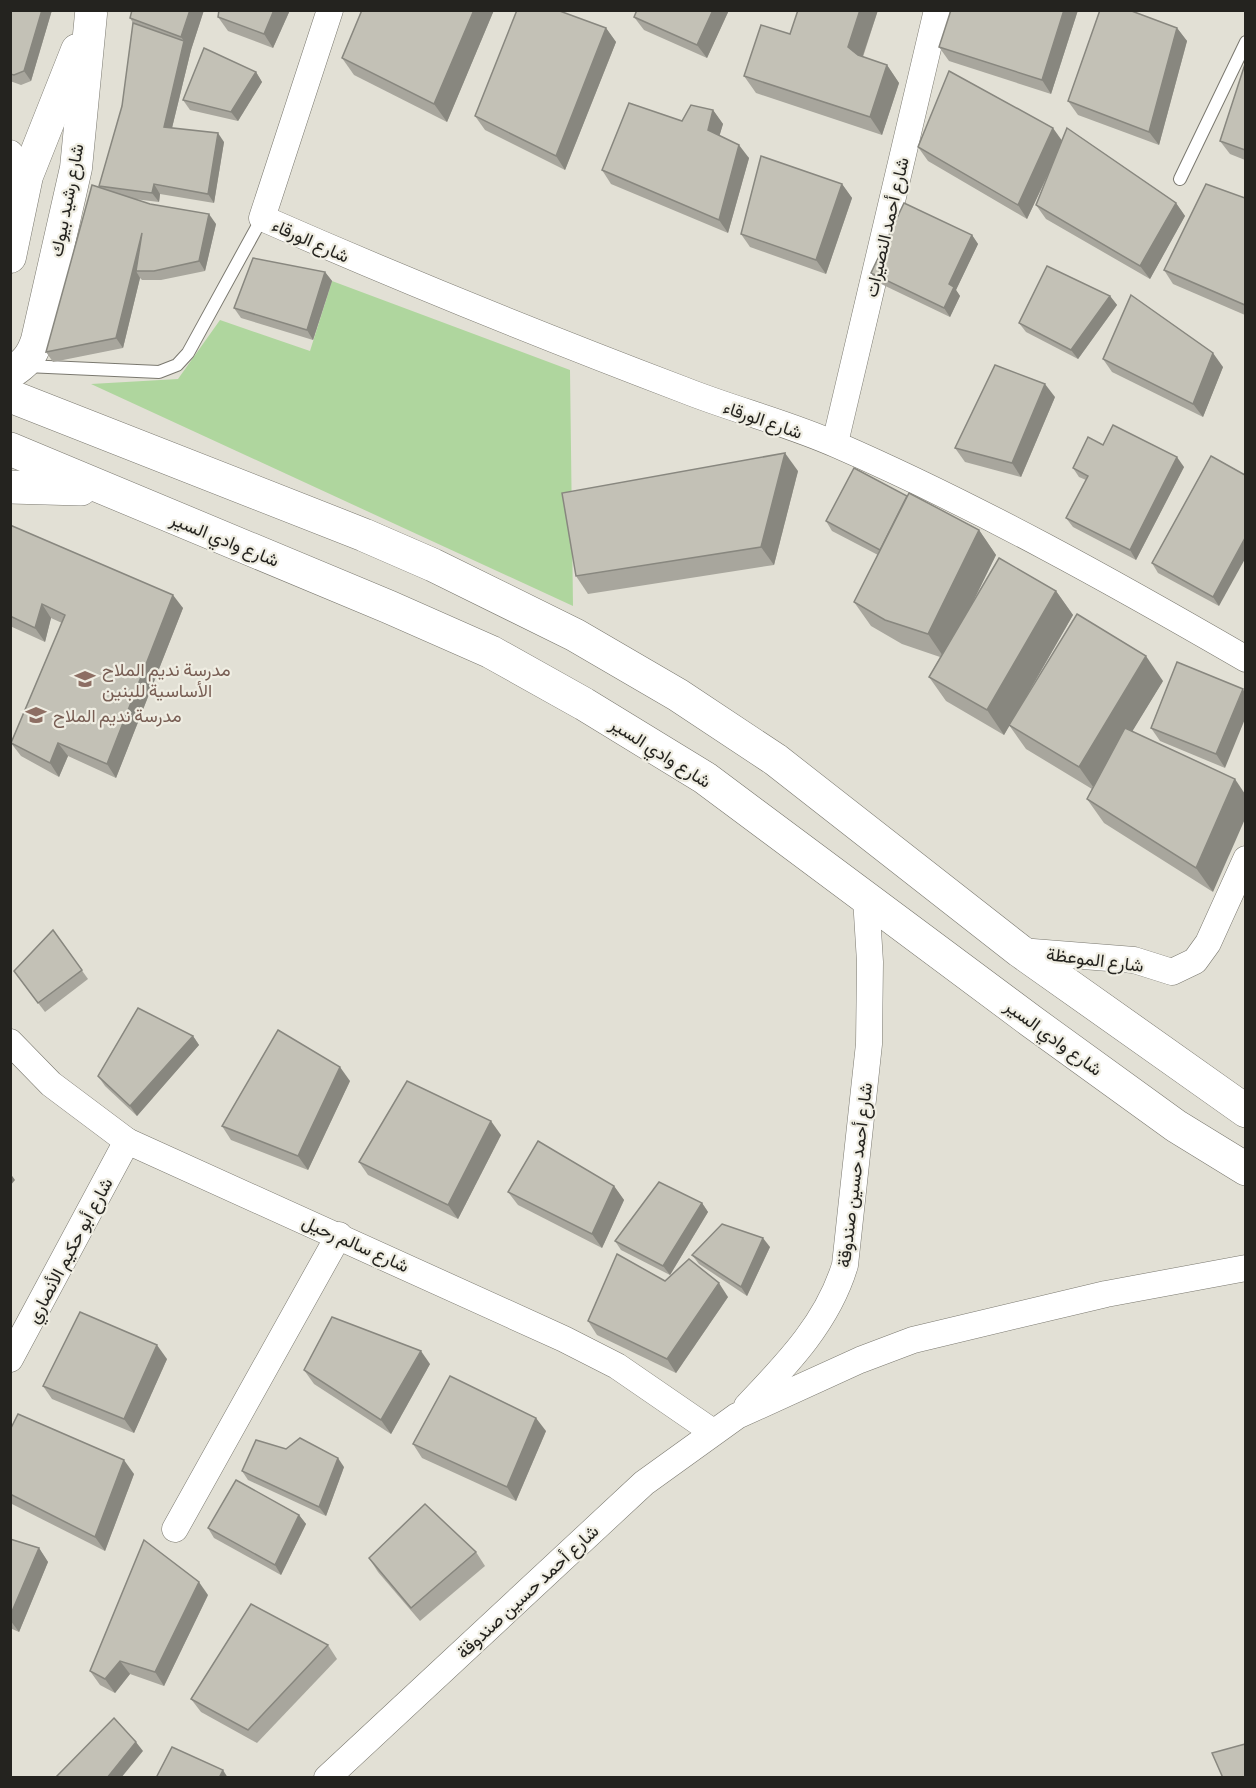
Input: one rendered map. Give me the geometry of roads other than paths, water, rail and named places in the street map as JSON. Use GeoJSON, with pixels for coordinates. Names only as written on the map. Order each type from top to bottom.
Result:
{"type":"FeatureCollection","features":[{"type":"Feature","properties":{"kind":"main road"},"geometry":{"type":"LineString","coordinates":[[14,378],[433,565],[574,635],[678,695],[776,760],[886,849],[1020,951],[1245,1111]]}},
{"type":"Feature","properties":{"kind":"main road","name":"شارع وادي السير"},"geometry":{"type":"LineString","coordinates":[[10,449],[491,652],[584,704],[705,778],[1166,1119],[1245,1169]]}},
{"type":"Feature","properties":{"kind":"main road"},"geometry":{"type":"LineString","coordinates":[[10,487],[39,486],[105,491]]}},
{"type":"Feature","properties":{"kind":"street"},"geometry":{"type":"LineString","coordinates":[[262,218],[330,10]]}},
{"type":"Feature","properties":{"kind":"street","name":"شارع أحمد النصيرات"},"geometry":{"type":"LineString","coordinates":[[835,444],[937,10]]}},
{"type":"Feature","properties":{"kind":"street","name":"شارع رشيد بيوك"},"geometry":{"type":"LineString","coordinates":[[10,257],[19,164],[92,12]]}},
{"type":"Feature","properties":{"kind":"street","name":"شارع رشيد بيوك"},"geometry":{"type":"LineString","coordinates":[[14,378],[32,355],[37,340],[76,168],[92,12]]}},
{"type":"Feature","properties":{"kind":"street","name":"شارع الورقاء"},"geometry":{"type":"LineString","coordinates":[[262,218],[417,286],[534,333],[717,403],[835,444],[1043,546],[1245,659]]}},
{"type":"Feature","properties":{"kind":"street","name":"شارع الموعظة"},"geometry":{"type":"LineString","coordinates":[[1020,951],[1134,960],[1172,972],[1195,961],[1208,943],[1245,859]]}},
{"type":"Feature","properties":{"kind":"street","name":"شارع أحمد حسين صندوقة"},"geometry":{"type":"LineString","coordinates":[[737,1416],[782,1368],[824,1314],[839,1286],[845,1265],[869,1044],[870,962],[866,898]]}},
{"type":"Feature","properties":{"kind":"street","name":"شارع سالم رحيل"},"geometry":{"type":"LineString","coordinates":[[10,1042],[51,1084],[127,1141],[339,1235],[617,1366],[713,1432]]}},
{"type":"Feature","properties":{"kind":"street","name":"شارع أبو حكيم الأنصاري"},"geometry":{"type":"LineString","coordinates":[[10,1359],[127,1141]]}},
{"type":"Feature","properties":{"kind":"street"},"geometry":{"type":"LineString","coordinates":[[175,1529],[339,1235]]}},
{"type":"Feature","properties":{"kind":"street","name":"شارع أحمد حسين صندوقة"},"geometry":{"type":"LineString","coordinates":[[327,1778],[644,1483],[737,1416],[860,1360],[913,1340],[1107,1294],[1245,1268]]}},
{"type":"Feature","properties":{"kind":"lane"},"geometry":{"type":"LineString","coordinates":[[1180,179],[1245,42]]}},
{"type":"Feature","properties":{"kind":"lane"},"geometry":{"type":"LineString","coordinates":[[14,378],[159,372],[177,365],[188,353],[262,218]]}},
{"type":"Feature","properties":{"kind":"place","name":"مدرسة نديم الملاح الأساسية للبنين"},"geometry":{"type":"Point","coordinates":[85,679]}},
{"type":"Feature","properties":{"kind":"place","name":"مدرسة نديم الملاح"},"geometry":{"type":"Point","coordinates":[36,715]}}]}
